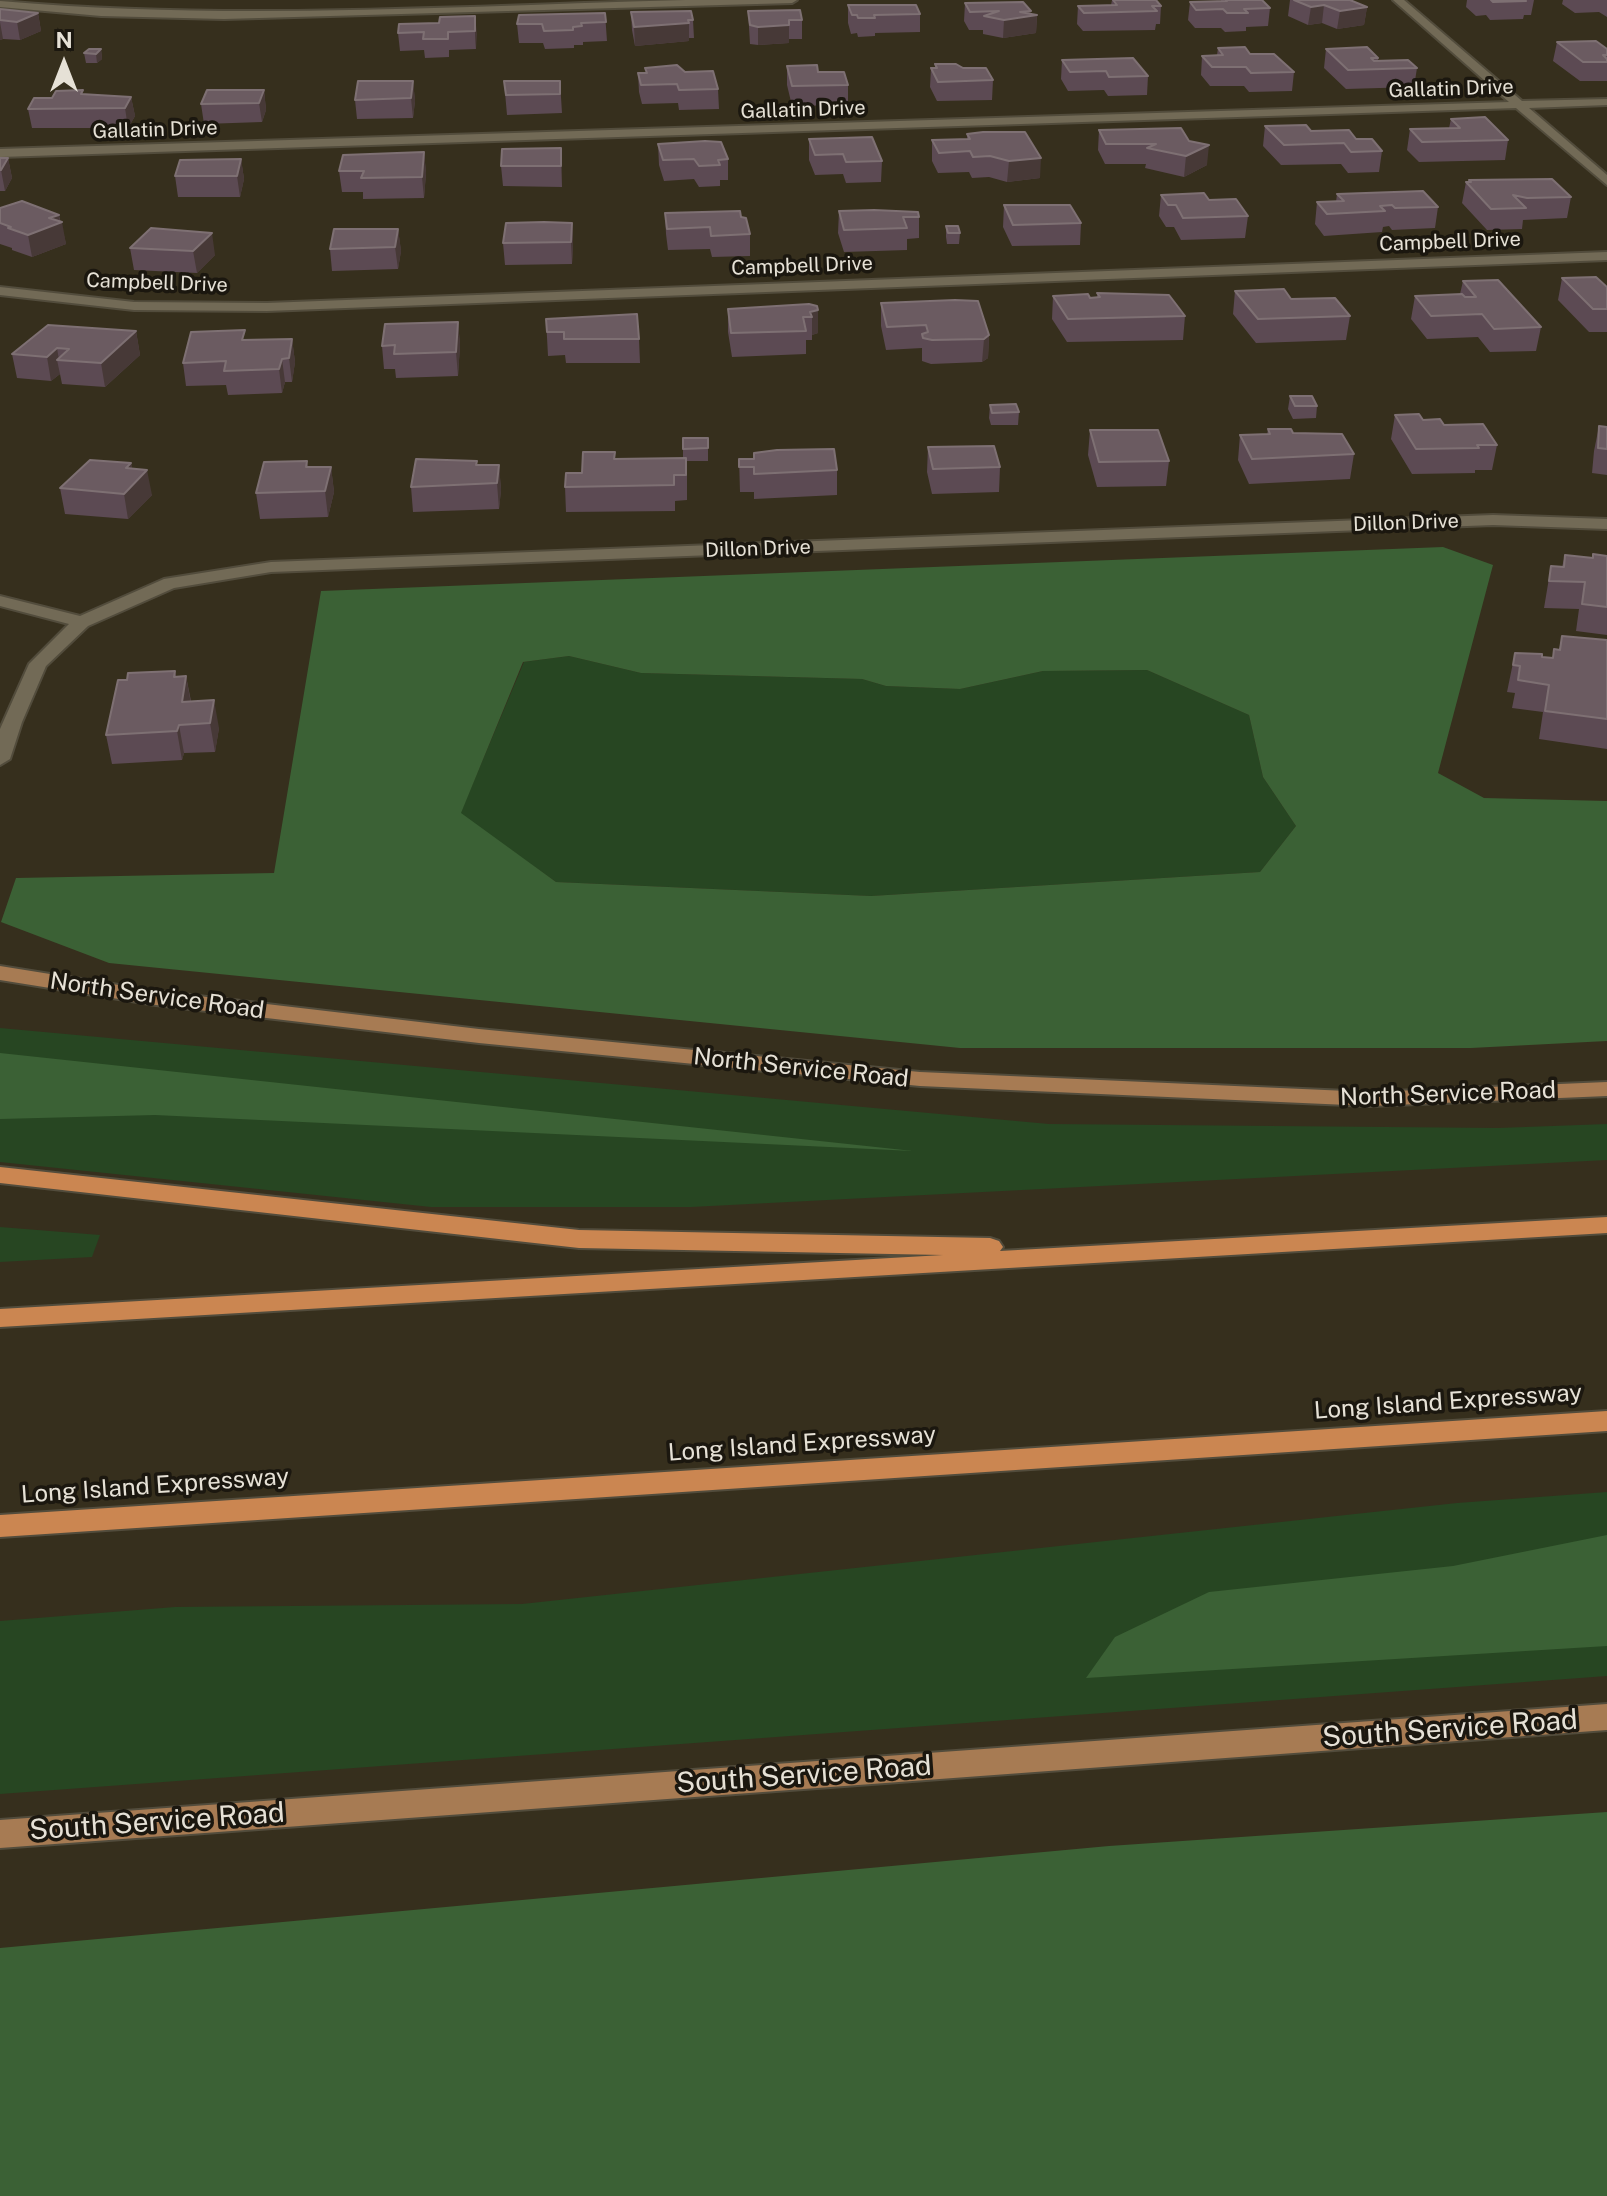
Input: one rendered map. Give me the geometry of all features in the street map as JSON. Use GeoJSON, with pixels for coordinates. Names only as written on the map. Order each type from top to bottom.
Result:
{"type":"FeatureCollection","features":[{"type":"Feature","properties":{"kind":"highway"},"geometry":{"type":"LineString","coordinates":[[0,1175],[579,1239],[1181,1251]]}},
{"type":"Feature","properties":{"kind":"highway"},"geometry":{"type":"LineString","coordinates":[[0,1318],[1607,1225]]}},
{"type":"Feature","properties":{"kind":"highway","name":"Long Island Expressway"},"geometry":{"type":"LineString","coordinates":[[0,1526],[1607,1421]]}},
{"type":"Feature","properties":{"kind":"main road","name":"North Service Road"},"geometry":{"type":"LineString","coordinates":[[0,973],[156,998],[479,1036],[920,1079],[1370,1099],[1607,1089]]}},
{"type":"Feature","properties":{"kind":"main road","name":"South Service Road"},"geometry":{"type":"LineString","coordinates":[[0,1834],[1607,1717]]}},
{"type":"Feature","properties":{"kind":"street"},"geometry":{"type":"LineString","coordinates":[[0,4],[101,13],[224,16],[792,0]]}},
{"type":"Feature","properties":{"kind":"street"},"geometry":{"type":"LineString","coordinates":[[1398,0],[1607,181]]}},
{"type":"Feature","properties":{"kind":"street","name":"Gallatin Drive"},"geometry":{"type":"LineString","coordinates":[[0,153],[1607,102]]}},
{"type":"Feature","properties":{"kind":"street","name":"Campbell Drive"},"geometry":{"type":"LineString","coordinates":[[0,291],[134,306],[267,307],[1607,256]]}},
{"type":"Feature","properties":{"kind":"street","name":"Dillon Drive"},"geometry":{"type":"LineString","coordinates":[[0,759],[12,722],[38,664],[82,622],[170,583],[271,567],[1493,520],[1607,524]]}},
{"type":"Feature","properties":{"kind":"street"},"geometry":{"type":"LineString","coordinates":[[0,601],[82,622]]}},
{"type":"Feature","properties":{"kind":"green space"},"geometry":{"type":"Polygon","coordinates":[[[1443,547],[1493,565],[1438,773],[1484,798],[1607,801],[1607,1041],[1471,1048],[960,1048],[109,963],[1,922],[16,878],[274,873],[321,591],[1443,547]],[[569,656],[523,662],[461,813],[556,882],[871,896],[1260,872],[1296,826],[1263,777],[1249,715],[1147,670],[1043,671],[960,689],[886,686],[862,679],[641,673],[569,656]]]}},
{"type":"Feature","properties":{"kind":"green space"},"geometry":{"type":"Polygon","coordinates":[[[569,656],[641,673],[862,679],[886,686],[960,689],[1043,671],[1147,670],[1249,715],[1263,777],[1296,826],[1260,872],[871,896],[556,882],[460,814],[524,662],[569,656]]]}},
{"type":"Feature","properties":{"kind":"green space"},"geometry":{"type":"Polygon","coordinates":[[[0,1028],[1049,1124],[1498,1128],[1607,1124],[1607,1160],[691,1207],[431,1207],[0,1162],[0,1028]]]}},
{"type":"Feature","properties":{"kind":"green space"},"geometry":{"type":"Polygon","coordinates":[[[0,1053],[913,1151],[155,1115],[0,1119],[0,1053]]]}},
{"type":"Feature","properties":{"kind":"green space"},"geometry":{"type":"Polygon","coordinates":[[[0,1227],[100,1235],[92,1257],[0,1262],[0,1227]]]}},
{"type":"Feature","properties":{"kind":"green space"},"geometry":{"type":"Polygon","coordinates":[[[1607,1492],[1607,1676],[0,1794],[0,1621],[175,1607],[522,1604],[1457,1503],[1607,1492]]]}},
{"type":"Feature","properties":{"kind":"green space"},"geometry":{"type":"Polygon","coordinates":[[[1607,1535],[1607,1646],[1086,1678],[1115,1637],[1209,1592],[1453,1566],[1607,1535]]]}},
{"type":"Feature","properties":{"kind":"green space"},"geometry":{"type":"Polygon","coordinates":[[[1607,1812],[1607,2196],[0,2196],[0,1948],[1109,1846],[1607,1812]]]}},
{"type":"Feature","properties":{"kind":"building"},"geometry":{"type":"Polygon","coordinates":[[[1113,0],[1156,0],[1161,6],[1152,6],[1157,11],[1084,13],[1078,6],[1117,5],[1113,0]]]}},
{"type":"Feature","properties":{"kind":"building"},"geometry":{"type":"Polygon","coordinates":[[[1262,0],[1270,8],[1244,9],[1248,13],[1227,13],[1223,9],[1196,10],[1190,2],[1262,0]]]}},
{"type":"Feature","properties":{"kind":"building"},"geometry":{"type":"Polygon","coordinates":[[[1294,0],[1350,0],[1367,7],[1340,11],[1324,5],[1311,7],[1294,0]]]}},
{"type":"Feature","properties":{"kind":"building"},"geometry":{"type":"Polygon","coordinates":[[[1491,0],[1525,0],[1526,1],[1493,2],[1491,0]]]}},
{"type":"Feature","properties":{"kind":"building"},"geometry":{"type":"Polygon","coordinates":[[[1023,2],[1031,11],[1020,12],[1037,15],[1004,20],[984,16],[999,11],[970,12],[965,3],[1023,2]]]}},
{"type":"Feature","properties":{"kind":"building"},"geometry":{"type":"Polygon","coordinates":[[[848,5],[916,5],[920,14],[858,18],[852,15],[848,5]]]}},
{"type":"Feature","properties":{"kind":"building"},"geometry":{"type":"Polygon","coordinates":[[[0,9],[38,13],[17,22],[0,20],[0,9]]]}},
{"type":"Feature","properties":{"kind":"building"},"geometry":{"type":"Polygon","coordinates":[[[800,10],[802,20],[789,20],[789,25],[750,25],[748,11],[800,10]]]}},
{"type":"Feature","properties":{"kind":"building"},"geometry":{"type":"Polygon","coordinates":[[[691,11],[693,20],[688,20],[689,23],[634,27],[631,12],[691,11]]]}},
{"type":"Feature","properties":{"kind":"building"},"geometry":{"type":"Polygon","coordinates":[[[605,13],[606,22],[581,23],[582,26],[573,27],[573,30],[544,31],[542,24],[517,24],[519,15],[605,13]]]}},
{"type":"Feature","properties":{"kind":"building"},"geometry":{"type":"Polygon","coordinates":[[[475,16],[475,31],[448,32],[448,39],[423,39],[424,32],[398,33],[399,24],[439,23],[440,17],[475,16]]]}},
{"type":"Feature","properties":{"kind":"building"},"geometry":{"type":"Polygon","coordinates":[[[1596,41],[1607,49],[1607,55],[1603,55],[1607,62],[1583,62],[1557,42],[1596,41]]]}},
{"type":"Feature","properties":{"kind":"building"},"geometry":{"type":"Polygon","coordinates":[[[1245,47],[1250,54],[1274,54],[1294,72],[1251,73],[1246,67],[1212,67],[1202,56],[1223,55],[1218,48],[1245,47]]]}},
{"type":"Feature","properties":{"kind":"building"},"geometry":{"type":"Polygon","coordinates":[[[1367,47],[1378,58],[1371,58],[1374,61],[1408,60],[1417,68],[1348,70],[1326,49],[1367,47]]]}},
{"type":"Feature","properties":{"kind":"building"},"geometry":{"type":"Polygon","coordinates":[[[89,49],[101,49],[96,54],[84,53],[89,49]]]}},
{"type":"Feature","properties":{"kind":"building"},"geometry":{"type":"Polygon","coordinates":[[[1133,58],[1148,76],[1109,77],[1106,71],[1070,72],[1062,60],[1133,58]]]}},
{"type":"Feature","properties":{"kind":"building"},"geometry":{"type":"Polygon","coordinates":[[[935,64],[986,68],[993,80],[938,82],[931,68],[937,68],[935,64]]]}},
{"type":"Feature","properties":{"kind":"building"},"geometry":{"type":"Polygon","coordinates":[[[677,65],[685,72],[713,71],[718,89],[679,90],[677,84],[641,85],[638,73],[647,73],[645,68],[677,65]]]}},
{"type":"Feature","properties":{"kind":"building"},"geometry":{"type":"Polygon","coordinates":[[[817,65],[818,72],[844,72],[848,85],[792,86],[787,66],[817,65]]]}},
{"type":"Feature","properties":{"kind":"building"},"geometry":{"type":"Polygon","coordinates":[[[358,81],[413,81],[411,98],[355,100],[358,81]]]}},
{"type":"Feature","properties":{"kind":"building"},"geometry":{"type":"Polygon","coordinates":[[[504,81],[560,81],[560,94],[506,95],[504,81]]]}},
{"type":"Feature","properties":{"kind":"building"},"geometry":{"type":"Polygon","coordinates":[[[83,90],[81,94],[131,97],[125,108],[28,109],[34,98],[52,98],[56,91],[83,90]]]}},
{"type":"Feature","properties":{"kind":"building"},"geometry":{"type":"Polygon","coordinates":[[[207,90],[264,90],[259,103],[201,104],[207,90]]]}},
{"type":"Feature","properties":{"kind":"building"},"geometry":{"type":"Polygon","coordinates":[[[1485,117],[1508,140],[1422,142],[1410,129],[1460,128],[1451,119],[1485,117]]]}},
{"type":"Feature","properties":{"kind":"building"},"geometry":{"type":"Polygon","coordinates":[[[1306,125],[1311,131],[1349,130],[1356,139],[1372,139],[1382,151],[1351,152],[1344,143],[1284,145],[1265,126],[1306,125]]]}},
{"type":"Feature","properties":{"kind":"building"},"geometry":{"type":"Polygon","coordinates":[[[1181,128],[1189,141],[1209,145],[1186,156],[1147,148],[1156,144],[1106,144],[1099,130],[1181,128]]]}},
{"type":"Feature","properties":{"kind":"building"},"geometry":{"type":"Polygon","coordinates":[[[1025,132],[1041,158],[1009,161],[990,156],[973,157],[970,151],[939,153],[932,140],[970,139],[967,134],[1025,132]]]}},
{"type":"Feature","properties":{"kind":"building"},"geometry":{"type":"Polygon","coordinates":[[[872,137],[882,161],[846,162],[843,154],[815,155],[809,139],[872,137]]]}},
{"type":"Feature","properties":{"kind":"building"},"geometry":{"type":"Polygon","coordinates":[[[721,142],[728,159],[718,160],[720,165],[699,166],[694,159],[663,160],[658,144],[721,142]]]}},
{"type":"Feature","properties":{"kind":"building"},"geometry":{"type":"Polygon","coordinates":[[[561,148],[561,166],[501,166],[502,149],[561,148]]]}},
{"type":"Feature","properties":{"kind":"building"},"geometry":{"type":"Polygon","coordinates":[[[424,152],[422,177],[361,178],[364,171],[339,171],[343,155],[424,152]]]}},
{"type":"Feature","properties":{"kind":"building"},"geometry":{"type":"Polygon","coordinates":[[[0,158],[8,158],[1,170],[0,170],[0,158]]]}},
{"type":"Feature","properties":{"kind":"building"},"geometry":{"type":"Polygon","coordinates":[[[241,159],[237,176],[175,176],[180,160],[241,159]]]}},
{"type":"Feature","properties":{"kind":"building"},"geometry":{"type":"Polygon","coordinates":[[[1552,179],[1571,197],[1527,198],[1513,195],[1526,208],[1491,209],[1466,182],[1471,182],[1469,180],[1552,179]]]}},
{"type":"Feature","properties":{"kind":"building"},"geometry":{"type":"Polygon","coordinates":[[[1423,191],[1438,207],[1395,208],[1392,205],[1380,206],[1385,211],[1327,214],[1317,202],[1344,201],[1337,194],[1423,191]]]}},
{"type":"Feature","properties":{"kind":"building"},"geometry":{"type":"Polygon","coordinates":[[[1204,193],[1209,200],[1236,199],[1248,216],[1183,218],[1176,205],[1168,205],[1161,195],[1204,193]]]}},
{"type":"Feature","properties":{"kind":"building"},"geometry":{"type":"Polygon","coordinates":[[[22,201],[59,215],[49,218],[62,222],[28,235],[0,223],[0,208],[22,201]]]}},
{"type":"Feature","properties":{"kind":"building"},"geometry":{"type":"Polygon","coordinates":[[[1004,205],[1070,205],[1081,223],[1013,225],[1004,205]]]}},
{"type":"Feature","properties":{"kind":"building"},"geometry":{"type":"Polygon","coordinates":[[[740,211],[741,217],[746,218],[750,234],[711,236],[710,227],[667,229],[665,213],[740,211]]]}},
{"type":"Feature","properties":{"kind":"building"},"geometry":{"type":"Polygon","coordinates":[[[839,211],[918,212],[919,217],[903,217],[907,228],[844,230],[839,211]]]}},
{"type":"Feature","properties":{"kind":"building"},"geometry":{"type":"Polygon","coordinates":[[[506,223],[572,223],[571,242],[503,243],[506,223]]]}},
{"type":"Feature","properties":{"kind":"building"},"geometry":{"type":"Polygon","coordinates":[[[946,226],[958,226],[960,233],[948,233],[946,226]]]}},
{"type":"Feature","properties":{"kind":"building"},"geometry":{"type":"Polygon","coordinates":[[[151,228],[212,233],[193,251],[130,248],[151,228]]]}},
{"type":"Feature","properties":{"kind":"building"},"geometry":{"type":"Polygon","coordinates":[[[334,229],[398,229],[395,247],[330,249],[334,229]]]}},
{"type":"Feature","properties":{"kind":"building"},"geometry":{"type":"Polygon","coordinates":[[[1596,277],[1607,287],[1607,309],[1593,309],[1562,278],[1596,277]]]}},
{"type":"Feature","properties":{"kind":"building"},"geometry":{"type":"Polygon","coordinates":[[[1498,280],[1541,327],[1494,329],[1482,314],[1431,316],[1415,296],[1462,294],[1476,297],[1463,281],[1498,280]]]}},
{"type":"Feature","properties":{"kind":"building"},"geometry":{"type":"Polygon","coordinates":[[[1284,289],[1291,299],[1335,298],[1350,316],[1258,319],[1235,291],[1284,289]]]}},
{"type":"Feature","properties":{"kind":"building"},"geometry":{"type":"Polygon","coordinates":[[[1097,293],[1169,295],[1185,316],[1068,319],[1053,296],[1088,294],[1090,298],[1100,297],[1097,293]]]}},
{"type":"Feature","properties":{"kind":"building"},"geometry":{"type":"Polygon","coordinates":[[[978,301],[989,335],[984,339],[923,338],[922,334],[928,332],[926,325],[887,327],[881,303],[978,301]]]}},
{"type":"Feature","properties":{"kind":"building"},"geometry":{"type":"Polygon","coordinates":[[[817,306],[818,310],[810,312],[812,317],[803,317],[806,331],[731,333],[728,309],[817,306]]]}},
{"type":"Feature","properties":{"kind":"building"},"geometry":{"type":"Polygon","coordinates":[[[637,314],[639,339],[564,339],[564,332],[547,332],[546,319],[637,314]]]}},
{"type":"Feature","properties":{"kind":"building"},"geometry":{"type":"Polygon","coordinates":[[[458,322],[456,352],[394,354],[395,345],[382,346],[385,324],[458,322]]]}},
{"type":"Feature","properties":{"kind":"building"},"geometry":{"type":"Polygon","coordinates":[[[48,325],[136,331],[101,363],[57,360],[69,349],[57,348],[47,357],[12,354],[48,325]]]}},
{"type":"Feature","properties":{"kind":"building"},"geometry":{"type":"Polygon","coordinates":[[[245,330],[242,340],[292,339],[289,358],[282,359],[279,369],[224,371],[226,361],[183,363],[191,332],[245,330]]]}},
{"type":"Feature","properties":{"kind":"building"},"geometry":{"type":"Polygon","coordinates":[[[1290,396],[1312,396],[1317,406],[1295,406],[1290,396]]]}},
{"type":"Feature","properties":{"kind":"building"},"geometry":{"type":"Polygon","coordinates":[[[1016,404],[1019,412],[992,413],[990,405],[1016,404]]]}},
{"type":"Feature","properties":{"kind":"building"},"geometry":{"type":"Polygon","coordinates":[[[1419,414],[1423,420],[1440,419],[1444,425],[1483,424],[1497,445],[1416,449],[1395,415],[1419,414]]]}},
{"type":"Feature","properties":{"kind":"building"},"geometry":{"type":"Polygon","coordinates":[[[1599,426],[1607,427],[1607,449],[1598,448],[1599,426]]]}},
{"type":"Feature","properties":{"kind":"building"},"geometry":{"type":"Polygon","coordinates":[[[1268,429],[1342,434],[1354,454],[1252,459],[1240,435],[1270,434],[1268,429]]]}},
{"type":"Feature","properties":{"kind":"building"},"geometry":{"type":"Polygon","coordinates":[[[1090,430],[1158,430],[1169,461],[1099,462],[1090,430]]]}},
{"type":"Feature","properties":{"kind":"building"},"geometry":{"type":"Polygon","coordinates":[[[683,438],[708,438],[708,448],[683,449],[683,438]]]}},
{"type":"Feature","properties":{"kind":"building"},"geometry":{"type":"Polygon","coordinates":[[[994,446],[1000,467],[933,469],[928,447],[994,446]]]}},
{"type":"Feature","properties":{"kind":"building"},"geometry":{"type":"Polygon","coordinates":[[[834,449],[837,470],[754,474],[754,467],[739,467],[739,459],[754,459],[754,453],[834,449]]]}},
{"type":"Feature","properties":{"kind":"building"},"geometry":{"type":"Polygon","coordinates":[[[583,452],[615,452],[614,459],[686,458],[686,475],[674,475],[674,485],[565,487],[566,473],[582,473],[583,452]]]}},
{"type":"Feature","properties":{"kind":"building"},"geometry":{"type":"Polygon","coordinates":[[[416,459],[477,461],[476,465],[499,465],[497,483],[411,487],[416,459]]]}},
{"type":"Feature","properties":{"kind":"building"},"geometry":{"type":"Polygon","coordinates":[[[90,460],[131,463],[126,468],[147,470],[124,494],[60,488],[90,460]]]}},
{"type":"Feature","properties":{"kind":"building"},"geometry":{"type":"Polygon","coordinates":[[[307,461],[306,467],[331,467],[325,491],[256,493],[264,462],[307,461]]]}},
{"type":"Feature","properties":{"kind":"building"},"geometry":{"type":"Polygon","coordinates":[[[1593,554],[1607,556],[1607,607],[1582,604],[1585,582],[1549,581],[1551,566],[1564,567],[1565,555],[1593,558],[1593,554]]]}},
{"type":"Feature","properties":{"kind":"building"},"geometry":{"type":"Polygon","coordinates":[[[1562,636],[1607,640],[1607,719],[1545,711],[1549,685],[1518,680],[1520,666],[1513,665],[1515,653],[1542,654],[1542,657],[1553,658],[1554,649],[1560,650],[1562,636]]]}},
{"type":"Feature","properties":{"kind":"building"},"geometry":{"type":"Polygon","coordinates":[[[175,671],[174,677],[186,676],[182,702],[214,700],[210,723],[179,725],[177,731],[106,735],[118,680],[127,680],[128,673],[175,671]]]}}]}
